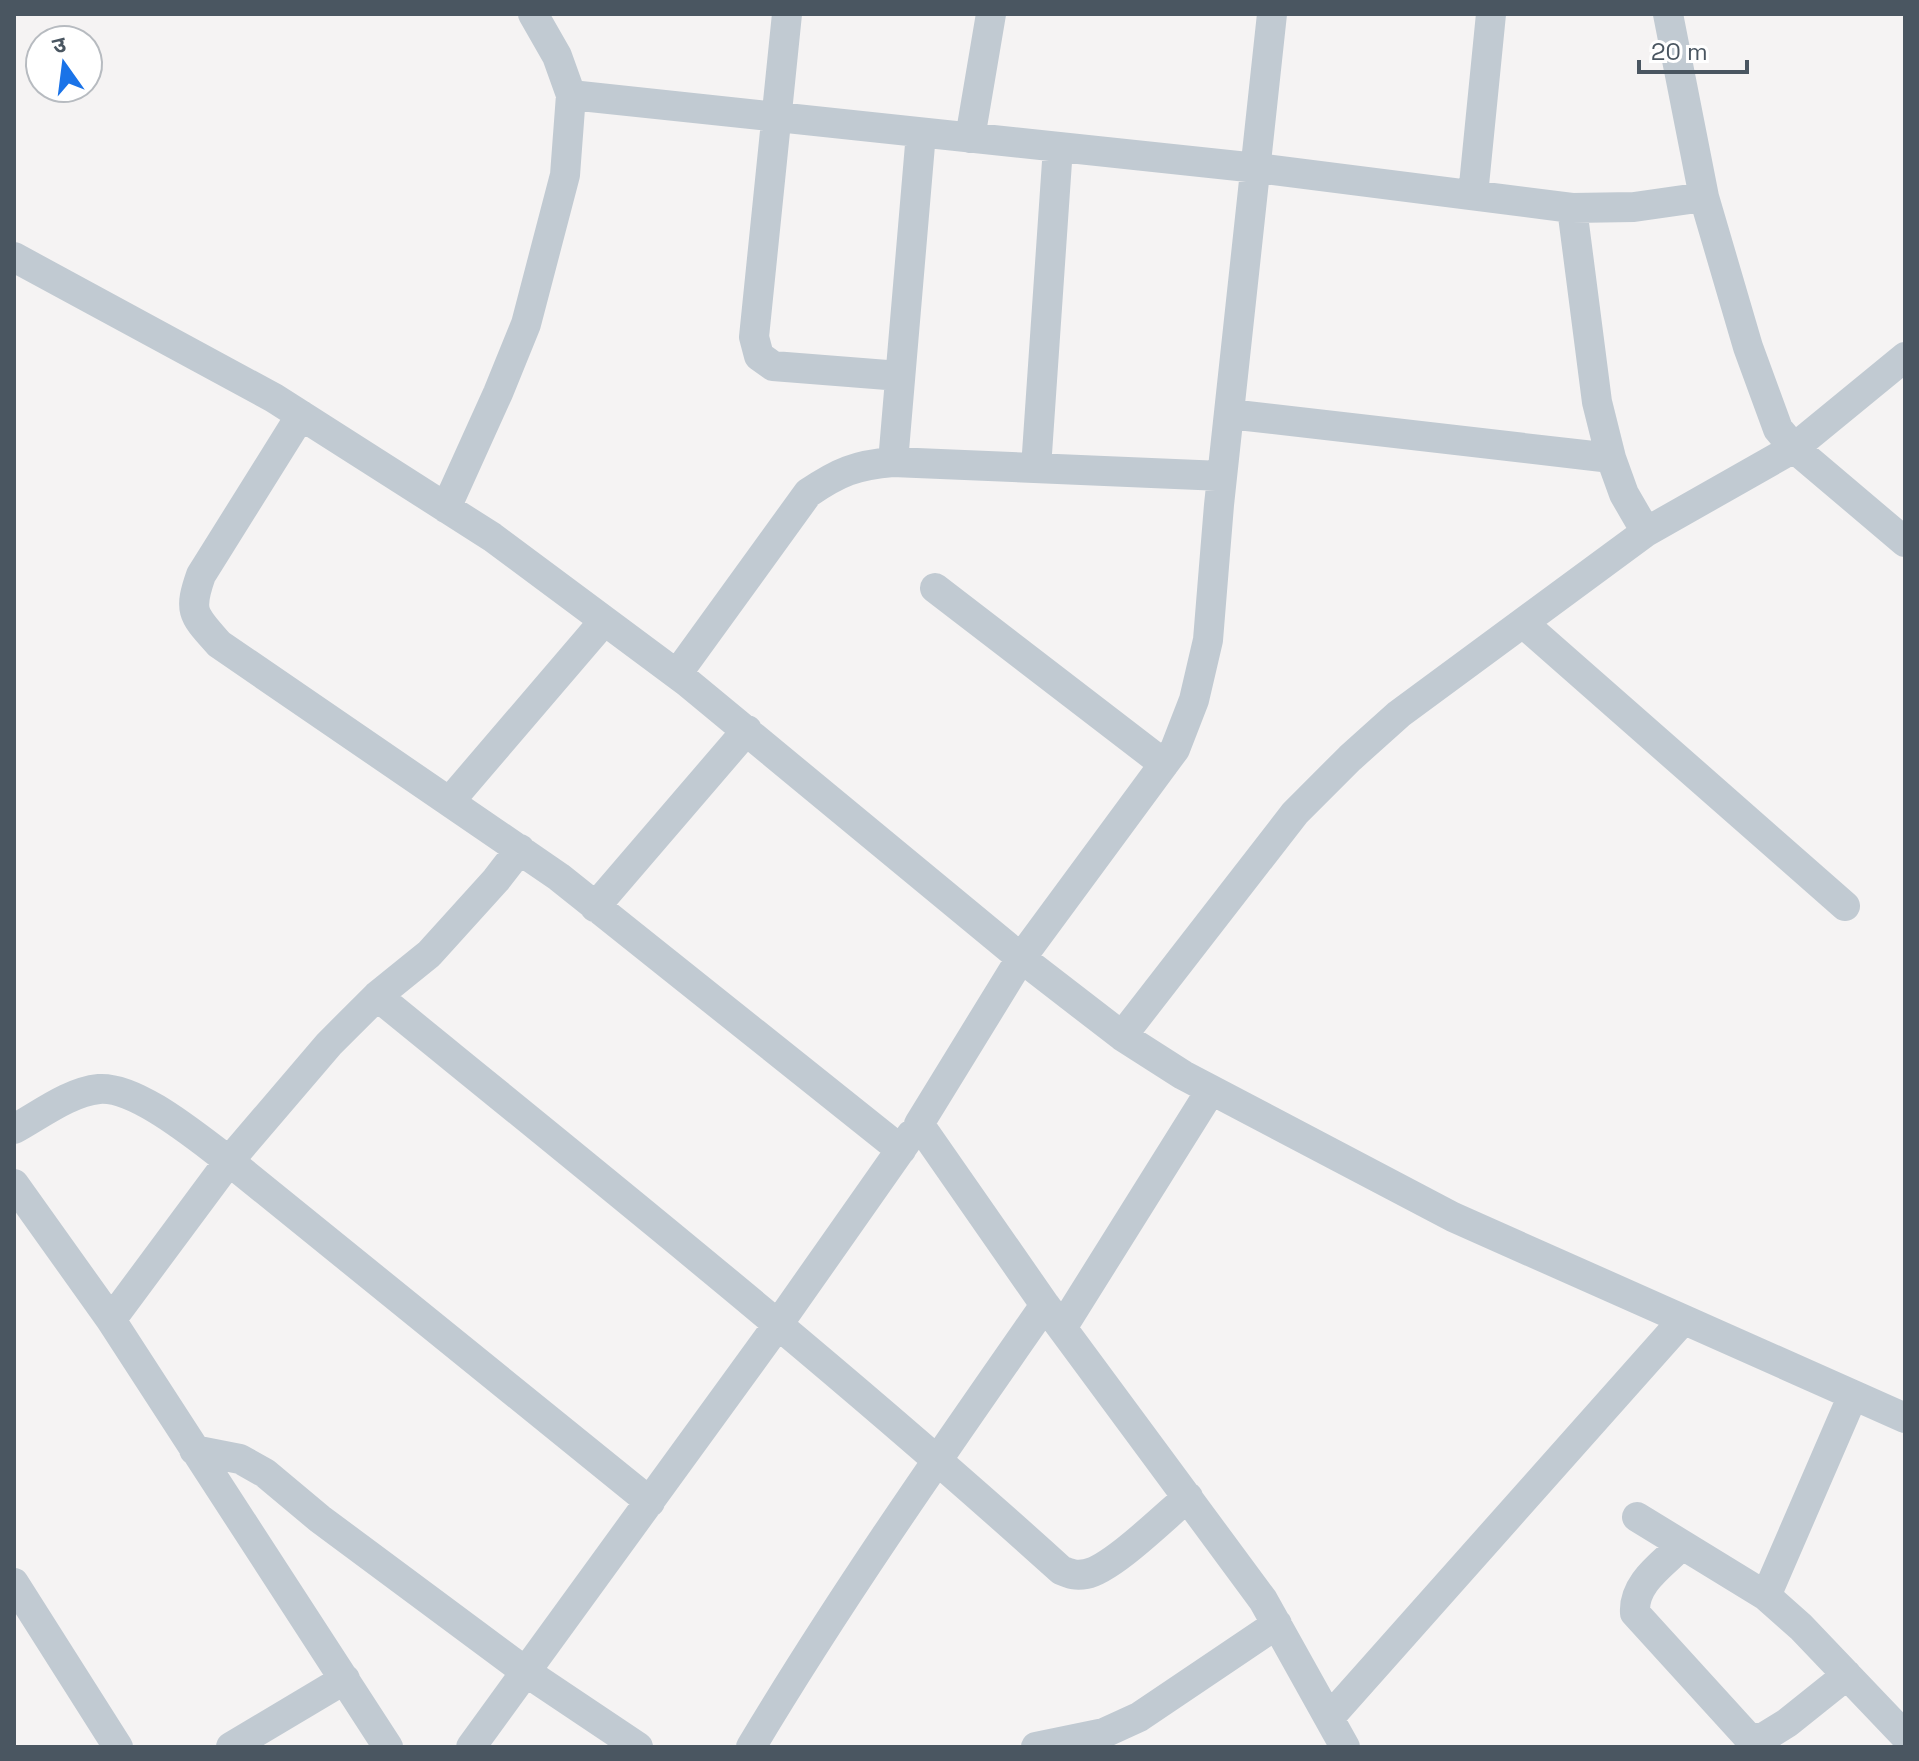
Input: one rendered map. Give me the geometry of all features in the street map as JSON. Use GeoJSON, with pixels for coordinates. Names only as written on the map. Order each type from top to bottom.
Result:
{"type":"FeatureCollection","features":[{"type":"Feature","properties":{"kind":"street"},"geometry":{"type":"LineString","coordinates":[[446,508],[526,324],[565,175],[571,95],[557,56],[533,14]]}},
{"type":"Feature","properties":{"kind":"street"},"geometry":{"type":"LineString","coordinates":[[787,14],[754,337],[759,356],[773,366],[900,376]]}},
{"type":"Feature","properties":{"kind":"street"},"geometry":{"type":"LineString","coordinates":[[970,138],[991,14]]}},
{"type":"Feature","properties":{"kind":"street"},"geometry":{"type":"LineString","coordinates":[[471,1747],[779,1323],[919,1124],[1021,958],[1175,749],[1194,700],[1208,640],[1222,476],[1272,14]]}},
{"type":"Feature","properties":{"kind":"street"},"geometry":{"type":"LineString","coordinates":[[1473,195],[1491,14]]}},
{"type":"Feature","properties":{"kind":"street"},"geometry":{"type":"LineString","coordinates":[[1668,14],[1704,197],[1764,396],[1778,429],[1794,448],[1905,542]]}},
{"type":"Feature","properties":{"kind":"street"},"geometry":{"type":"LineString","coordinates":[[571,95],[1257,168],[1572,208],[1634,207],[1704,197]]}},
{"type":"Feature","properties":{"kind":"street"},"geometry":{"type":"LineString","coordinates":[[893,462],[921,133]]}},
{"type":"Feature","properties":{"kind":"street"},"geometry":{"type":"LineString","coordinates":[[1036,468],[1058,147]]}},
{"type":"Feature","properties":{"kind":"street"},"geometry":{"type":"LineString","coordinates":[[1572,208],[1597,402],[1624,494],[1646,532]]}},
{"type":"Feature","properties":{"kind":"street"},"geometry":{"type":"LineString","coordinates":[[14,257],[301,415],[492,537],[677,674],[1021,958],[1122,1036],[1211,1090],[1453,1217],[1905,1418]]}},
{"type":"Feature","properties":{"kind":"street"},"geometry":{"type":"LineString","coordinates":[[1122,1036],[1306,802],[1399,714],[1646,532],[1794,448],[1905,357]]}},
{"type":"Feature","properties":{"kind":"street"},"geometry":{"type":"LineString","coordinates":[[1229,414],[1611,458]]}},
{"type":"Feature","properties":{"kind":"street"},"geometry":{"type":"LineString","coordinates":[[301,415],[201,575],[192,600],[197,620],[219,644],[520,849],[901,1150]]}},
{"type":"Feature","properties":{"kind":"street"},"geometry":{"type":"LineString","coordinates":[[677,674],[808,493],[838,473],[863,465],[893,462],[1222,476]]}},
{"type":"Feature","properties":{"kind":"street"},"geometry":{"type":"LineString","coordinates":[[935,588],[1164,764]]}},
{"type":"Feature","properties":{"kind":"street"},"geometry":{"type":"LineString","coordinates":[[450,801],[604,621]]}},
{"type":"Feature","properties":{"kind":"street"},"geometry":{"type":"LineString","coordinates":[[1523,623],[1845,906]]}},
{"type":"Feature","properties":{"kind":"street"},"geometry":{"type":"LineString","coordinates":[[595,907],[747,730]]}},
{"type":"Feature","properties":{"kind":"street"},"geometry":{"type":"LineString","coordinates":[[111,1320],[229,1161],[329,1044],[377,996],[429,954],[520,849]]}},
{"type":"Feature","properties":{"kind":"street"},"geometry":{"type":"LineString","coordinates":[[377,996],[779,1323],[938,1458],[1061,1570],[1075,1576],[1089,1574],[1107,1564],[1188,1497]]}},
{"type":"Feature","properties":{"kind":"street"},"geometry":{"type":"LineString","coordinates":[[14,1129],[71,1097],[99,1089],[122,1092],[165,1114],[229,1161],[650,1502]]}},
{"type":"Feature","properties":{"kind":"street"},"geometry":{"type":"LineString","coordinates":[[751,1747],[795,1673],[938,1458],[1054,1317],[1211,1090]]}},
{"type":"Feature","properties":{"kind":"street"},"geometry":{"type":"LineString","coordinates":[[919,1124],[1054,1317],[1263,1600],[1345,1747]]}},
{"type":"Feature","properties":{"kind":"street"},"geometry":{"type":"LineString","coordinates":[[14,1184],[111,1320],[388,1747]]}},
{"type":"Feature","properties":{"kind":"street"},"geometry":{"type":"LineString","coordinates":[[1329,1718],[1683,1320]]}},
{"type":"Feature","properties":{"kind":"street"},"geometry":{"type":"LineString","coordinates":[[1766,1596],[1853,1395]]}},
{"type":"Feature","properties":{"kind":"street"},"geometry":{"type":"LineString","coordinates":[[194,1450],[240,1459],[265,1473],[320,1519],[526,1672],[638,1747]]}},
{"type":"Feature","properties":{"kind":"street"},"geometry":{"type":"LineString","coordinates":[[1637,1517],[1766,1596],[1801,1627],[1905,1736]]}},
{"type":"Feature","properties":{"kind":"street"},"geometry":{"type":"LineString","coordinates":[[1682,1545],[1643,1583],[1634,1599],[1635,1613],[1747,1736],[1761,1739],[1787,1723],[1847,1675]]}},
{"type":"Feature","properties":{"kind":"street"},"geometry":{"type":"LineString","coordinates":[[14,1583],[118,1747]]}},
{"type":"Feature","properties":{"kind":"street"},"geometry":{"type":"LineString","coordinates":[[1036,1747],[1104,1733],[1139,1717],[1277,1624]]}},
{"type":"Feature","properties":{"kind":"street"},"geometry":{"type":"LineString","coordinates":[[231,1747],[345,1679]]}}]}
